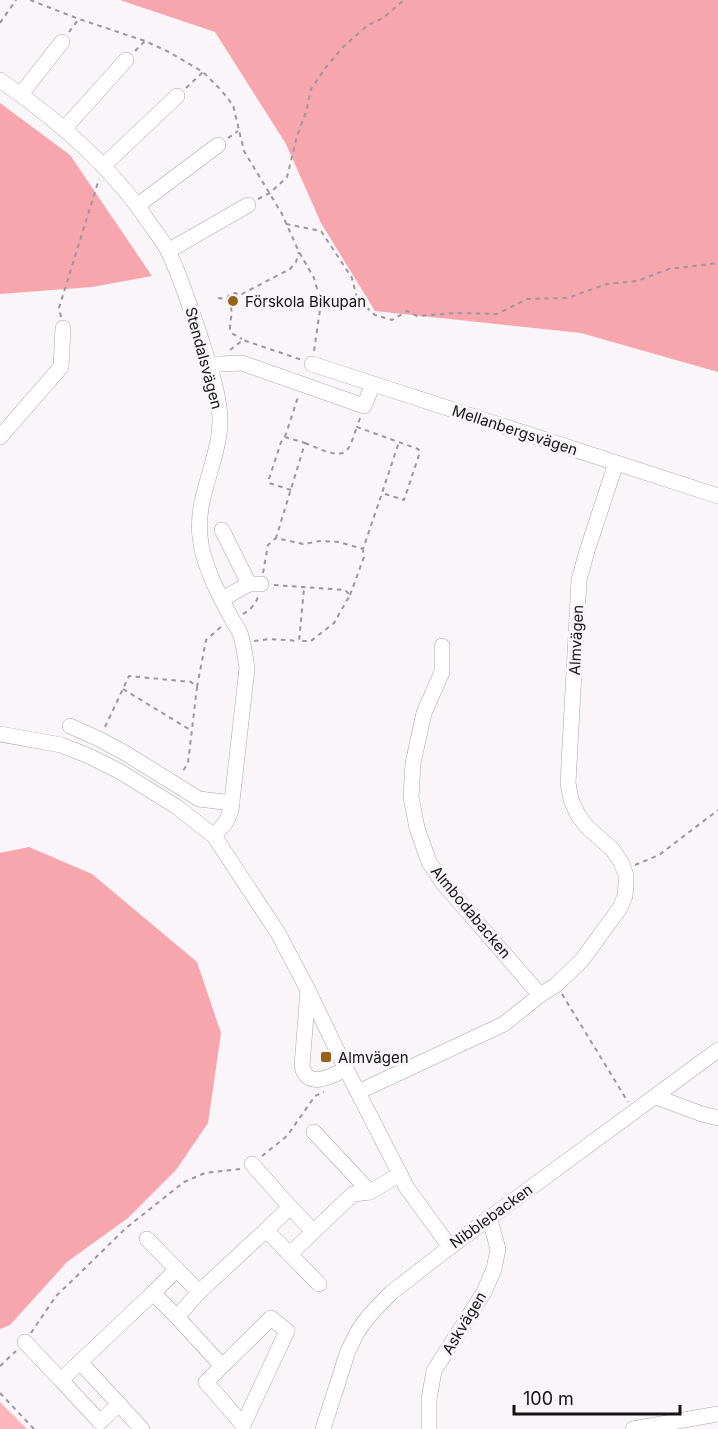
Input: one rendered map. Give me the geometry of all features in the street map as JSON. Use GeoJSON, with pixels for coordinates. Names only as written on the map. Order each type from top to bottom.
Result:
{"type":"FeatureCollection","features":[{"type":"Feature","properties":{"kind":"street"},"geometry":{"type":"LineString","coordinates":[[21,94],[62,42]]}},
{"type":"Feature","properties":{"kind":"street"},"geometry":{"type":"LineString","coordinates":[[64,129],[126,60]]}},
{"type":"Feature","properties":{"kind":"street","name":"Stendalsvägen"},"geometry":{"type":"LineString","coordinates":[[0,80],[64,129],[103,166],[138,205],[168,251],[183,283],[209,366],[218,401],[220,420],[199,518],[199,534],[206,567],[222,599],[238,616],[247,668],[232,803],[226,822],[214,836]]}},
{"type":"Feature","properties":{"kind":"street"},"geometry":{"type":"LineString","coordinates":[[103,166],[177,96]]}},
{"type":"Feature","properties":{"kind":"street"},"geometry":{"type":"LineString","coordinates":[[138,205],[218,146]]}},
{"type":"Feature","properties":{"kind":"street"},"geometry":{"type":"LineString","coordinates":[[168,251],[248,205]]}},
{"type":"Feature","properties":{"kind":"street"},"geometry":{"type":"LineString","coordinates":[[0,437],[61,367],[63,328]]}},
{"type":"Feature","properties":{"kind":"street"},"geometry":{"type":"LineString","coordinates":[[209,366],[242,363],[364,406],[373,384]]}},
{"type":"Feature","properties":{"kind":"street","name":"Mellanbergsvägen"},"geometry":{"type":"LineString","coordinates":[[312,364],[718,496]]}},
{"type":"Feature","properties":{"kind":"street","name":"Almvägen"},"geometry":{"type":"LineString","coordinates":[[616,463],[579,580],[568,783],[571,800],[578,815],[587,827],[612,849],[625,870]]}},
{"type":"Feature","properties":{"kind":"street"},"geometry":{"type":"LineString","coordinates":[[222,530],[255,584],[222,599]]}},
{"type":"Feature","properties":{"kind":"street","name":"Almbodabacken"},"geometry":{"type":"LineString","coordinates":[[442,646],[442,672],[424,713],[413,763],[411,797],[417,828],[429,862],[443,883],[540,995]]}},
{"type":"Feature","properties":{"kind":"street"},"geometry":{"type":"LineString","coordinates":[[70,726],[125,753],[198,799],[232,803]]}},
{"type":"Feature","properties":{"kind":"street"},"geometry":{"type":"LineString","coordinates":[[0,734],[61,745],[89,756],[119,771],[177,807],[214,836],[278,933],[407,1188],[450,1247]]}},
{"type":"Feature","properties":{"kind":"street"},"geometry":{"type":"LineString","coordinates":[[358,1092],[504,1024],[556,985],[582,960],[620,908],[625,896],[625,870]]}},
{"type":"Feature","properties":{"kind":"street"},"geometry":{"type":"LineString","coordinates":[[308,990],[303,1072],[312,1079],[319,1080],[346,1069]]}},
{"type":"Feature","properties":{"kind":"street","name":"Nibblebacken"},"geometry":{"type":"LineString","coordinates":[[323,1429],[348,1351],[358,1331],[392,1292],[489,1217],[718,1050]]}},
{"type":"Feature","properties":{"kind":"street"},"geometry":{"type":"LineString","coordinates":[[656,1097],[718,1118]]}},
{"type":"Feature","properties":{"kind":"street"},"geometry":{"type":"LineString","coordinates":[[314,1132],[370,1192]]}},
{"type":"Feature","properties":{"kind":"street"},"geometry":{"type":"LineString","coordinates":[[252,1164],[313,1231]]}},
{"type":"Feature","properties":{"kind":"street"},"geometry":{"type":"LineString","coordinates":[[290,1254],[353,1194],[370,1192],[400,1174]]}},
{"type":"Feature","properties":{"kind":"street"},"geometry":{"type":"LineString","coordinates":[[177,1317],[200,1292],[290,1207]]}},
{"type":"Feature","properties":{"kind":"street","name":"Askvägen"},"geometry":{"type":"LineString","coordinates":[[429,1429],[429,1399],[435,1371],[484,1292],[494,1269],[498,1249],[489,1217]]}},
{"type":"Feature","properties":{"kind":"street"},"geometry":{"type":"LineString","coordinates":[[266,1230],[319,1284]]}},
{"type":"Feature","properties":{"kind":"street"},"geometry":{"type":"LineString","coordinates":[[147,1239],[200,1292]]}},
{"type":"Feature","properties":{"kind":"street"},"geometry":{"type":"LineString","coordinates":[[62,1380],[176,1270]]}},
{"type":"Feature","properties":{"kind":"street"},"geometry":{"type":"LineString","coordinates":[[153,1293],[222,1366]]}},
{"type":"Feature","properties":{"kind":"street"},"geometry":{"type":"LineString","coordinates":[[272,1318],[287,1331],[243,1428],[206,1383],[222,1366],[272,1318]]}},
{"type":"Feature","properties":{"kind":"street"},"geometry":{"type":"LineString","coordinates":[[25,1342],[100,1422],[119,1404]]}},
{"type":"Feature","properties":{"kind":"street"},"geometry":{"type":"LineString","coordinates":[[80,1362],[142,1429]]}},
{"type":"Feature","properties":{"kind":"street"},"geometry":{"type":"LineString","coordinates":[[633,1429],[718,1414]]}},
{"type":"Feature","properties":{"kind":"path"},"geometry":{"type":"LineString","coordinates":[[0,23],[16,0]]}},
{"type":"Feature","properties":{"kind":"path"},"geometry":{"type":"LineString","coordinates":[[270,193],[287,177],[311,90],[326,67],[344,46],[368,25],[382,18],[404,0]]}},
{"type":"Feature","properties":{"kind":"path"},"geometry":{"type":"LineString","coordinates":[[62,42],[79,19]]}},
{"type":"Feature","properties":{"kind":"path"},"geometry":{"type":"LineString","coordinates":[[177,96],[203,72]]}},
{"type":"Feature","properties":{"kind":"path"},"geometry":{"type":"LineString","coordinates":[[63,328],[59,308],[103,166]]}},
{"type":"Feature","properties":{"kind":"path"},"geometry":{"type":"LineString","coordinates":[[286,224],[321,231],[352,278],[357,299],[375,315],[392,320],[407,311],[417,316],[458,313],[497,314],[527,299],[567,298],[607,284],[637,281],[669,269],[718,263]]}},
{"type":"Feature","properties":{"kind":"path"},"geometry":{"type":"LineString","coordinates":[[227,299],[229,295],[235,293],[240,295],[290,269],[297,262],[299,252]]}},
{"type":"Feature","properties":{"kind":"path"},"geometry":{"type":"LineString","coordinates":[[218,298],[227,299]]}},
{"type":"Feature","properties":{"kind":"path"},"geometry":{"type":"LineString","coordinates":[[227,299],[232,312],[230,329],[233,334],[243,340],[312,364]]}},
{"type":"Feature","properties":{"kind":"path"},"geometry":{"type":"LineString","coordinates":[[226,353],[243,340]]}},
{"type":"Feature","properties":{"kind":"path"},"geometry":{"type":"LineString","coordinates":[[291,489],[269,483],[269,479],[302,384]]}},
{"type":"Feature","properties":{"kind":"path"},"geometry":{"type":"LineString","coordinates":[[285,437],[334,454],[343,454],[348,449],[364,406]]}},
{"type":"Feature","properties":{"kind":"path"},"geometry":{"type":"LineString","coordinates":[[357,427],[418,449],[420,452],[404,500],[382,493]]}},
{"type":"Feature","properties":{"kind":"path"},"geometry":{"type":"LineString","coordinates":[[254,642],[270,639],[311,641],[334,623],[350,595],[364,557],[363,549],[399,442]]}},
{"type":"Feature","properties":{"kind":"path"},"geometry":{"type":"LineString","coordinates":[[174,784],[188,764],[197,687],[206,640],[246,612],[257,599],[255,584],[268,545],[276,538],[305,443]]}},
{"type":"Feature","properties":{"kind":"path"},"geometry":{"type":"LineString","coordinates":[[276,538],[303,544],[320,541],[339,542],[363,549]]}},
{"type":"Feature","properties":{"kind":"path"},"geometry":{"type":"LineString","coordinates":[[255,584],[345,590],[350,595]]}},
{"type":"Feature","properties":{"kind":"path"},"geometry":{"type":"LineString","coordinates":[[299,640],[304,588]]}},
{"type":"Feature","properties":{"kind":"path"},"geometry":{"type":"LineString","coordinates":[[99,739],[129,676],[191,682],[197,687]]}},
{"type":"Feature","properties":{"kind":"path"},"geometry":{"type":"LineString","coordinates":[[123,689],[192,730]]}},
{"type":"Feature","properties":{"kind":"path"},"geometry":{"type":"LineString","coordinates":[[625,870],[659,855],[718,810]]}},
{"type":"Feature","properties":{"kind":"path"},"geometry":{"type":"LineString","coordinates":[[556,985],[628,1101],[633,1113]]}},
{"type":"Feature","properties":{"kind":"path"},"geometry":{"type":"LineString","coordinates":[[0,1366],[25,1342],[56,1296],[126,1228],[184,1182],[205,1173],[241,1169],[252,1164],[287,1136],[315,1096],[325,1092]]}},
{"type":"Feature","properties":{"kind":"path"},"geometry":{"type":"LineString","coordinates":[[0,1393],[34,1429]]}},
{"type":"Feature","properties":{"kind":"shaded area"},"geometry":{"type":"Polygon","coordinates":[[[120,0],[718,0],[718,372],[581,333],[375,311],[321,223],[286,144],[215,32],[120,0]]]}},
{"type":"Feature","properties":{"kind":"shaded area"},"geometry":{"type":"Polygon","coordinates":[[[0,103],[70,155],[152,276],[92,287],[0,294],[0,103]]]}},
{"type":"Feature","properties":{"kind":"shaded area"},"geometry":{"type":"Polygon","coordinates":[[[29,847],[92,874],[197,962],[221,1033],[208,1123],[176,1170],[128,1218],[67,1262],[10,1325],[0,1329],[0,853],[29,847]]]}},
{"type":"Feature","properties":{"kind":"shaded area"},"geometry":{"type":"Polygon","coordinates":[[[0,1402],[27,1429],[0,1429],[0,1402]]]}},
{"type":"Feature","properties":{"kind":"place","name":"Förskola Bikupan"},"geometry":{"type":"Point","coordinates":[233,301]}},
{"type":"Feature","properties":{"kind":"place","name":"Almvägen"},"geometry":{"type":"Point","coordinates":[326,1057]}}]}
